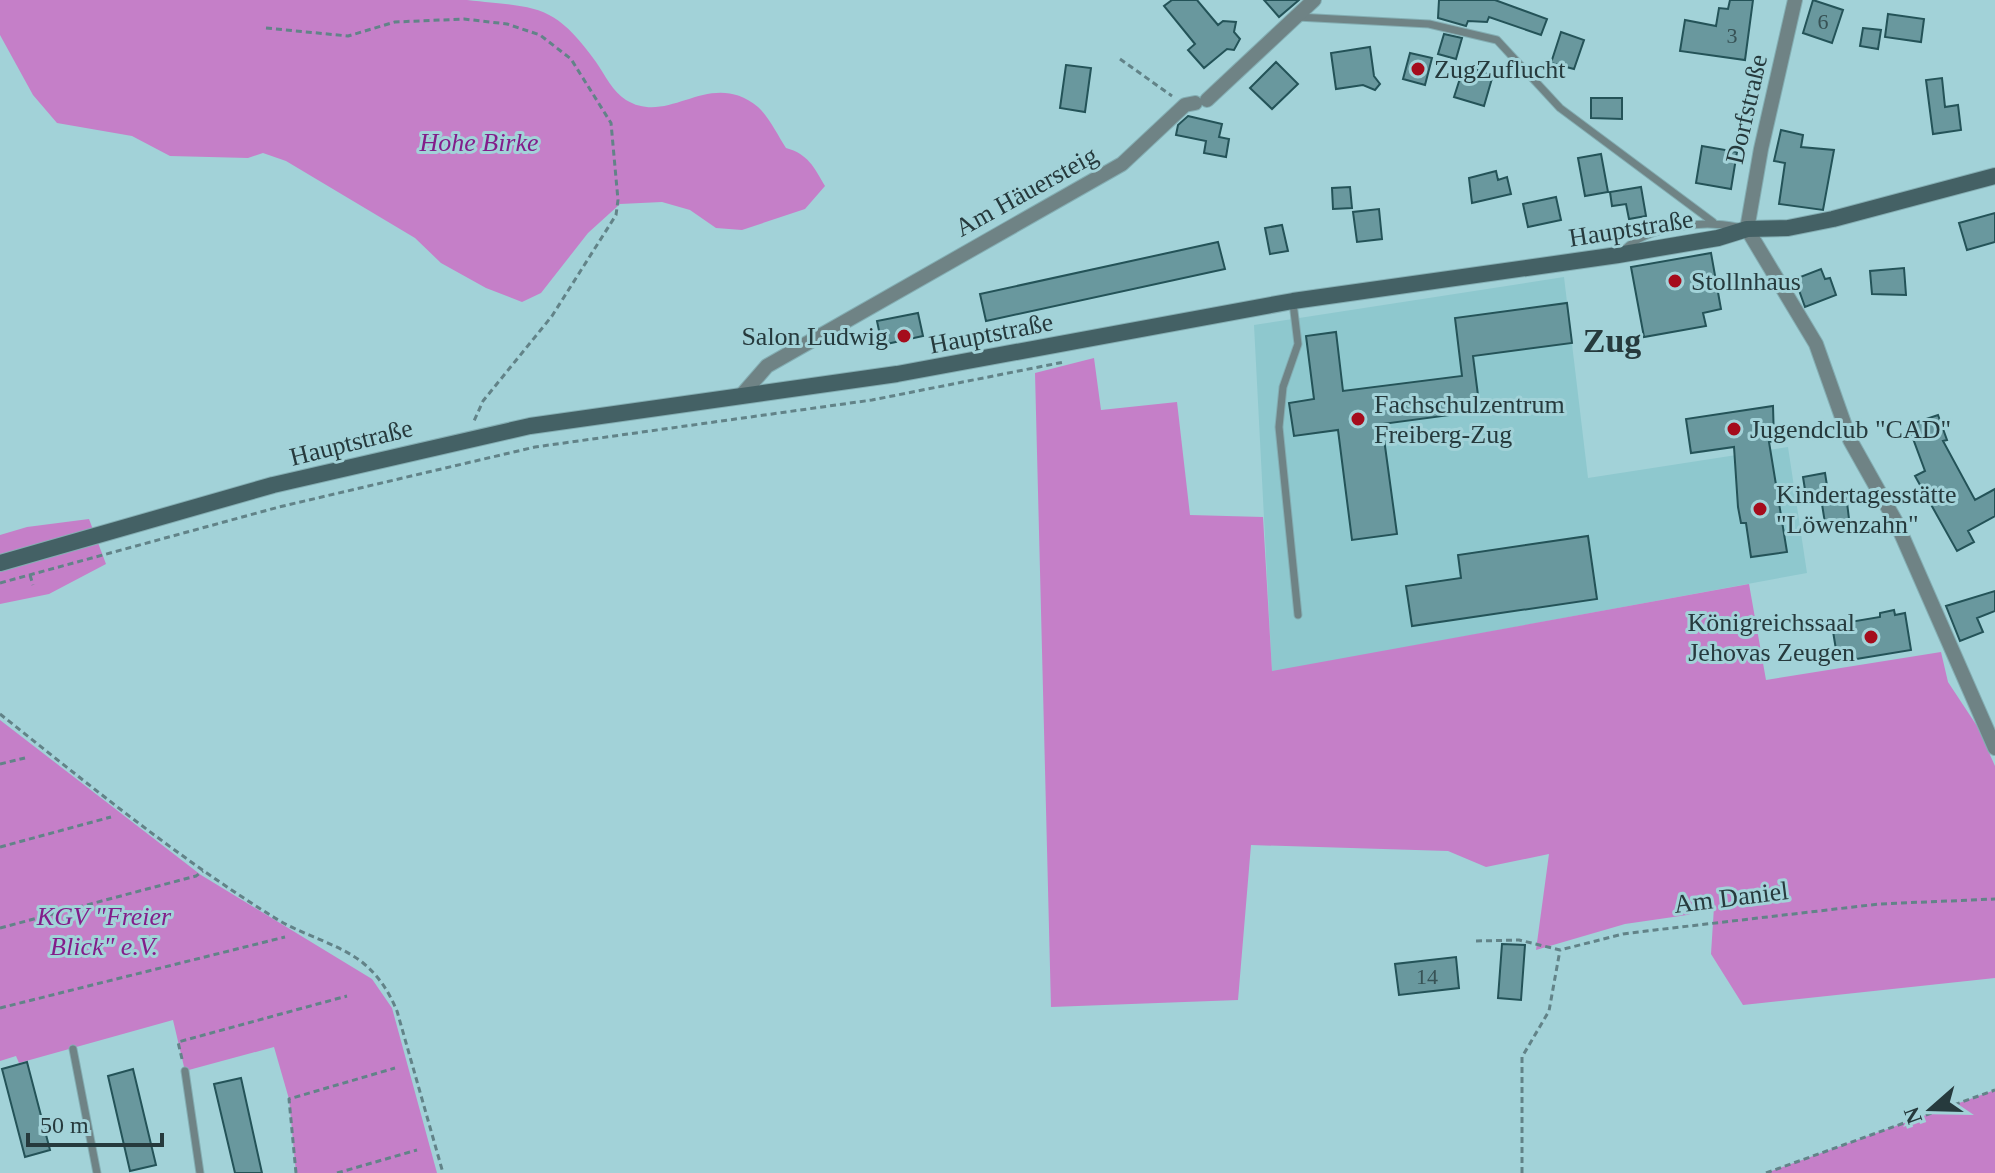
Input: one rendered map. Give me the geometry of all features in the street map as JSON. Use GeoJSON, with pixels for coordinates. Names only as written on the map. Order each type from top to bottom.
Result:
{"type":"FeatureCollection","features":[{"type":"Feature","properties":{"kind":"street","name":"Am Häuersteig"},"geometry":{"type":"LineString","coordinates":[[740,397],[767,366],[1122,164],[1314,0]]}},
{"type":"Feature","properties":{"kind":"street","name":"Dorfstraße"},"geometry":{"type":"LineString","coordinates":[[1747,229],[1761,149],[1795,0]]}},
{"type":"Feature","properties":{"kind":"street","name":"Hauptstraße"},"geometry":{"type":"LineString","coordinates":[[0,563],[273,485],[530,426],[907,373],[1293,301],[1618,255],[1718,238],[1747,229],[1788,228],[1995,176]]}},
{"type":"Feature","properties":{"kind":"street"},"geometry":{"type":"LineString","coordinates":[[1747,229],[1816,344],[1850,440],[1896,522],[1995,748]]}},
{"type":"Feature","properties":{"kind":"lane"},"geometry":{"type":"LineString","coordinates":[[1294,17],[1429,24],[1497,40],[1560,108],[1713,222]]}},
{"type":"Feature","properties":{"kind":"lane"},"geometry":{"type":"LineString","coordinates":[[1618,255],[1634,240],[1713,222],[1747,229]]}},
{"type":"Feature","properties":{"kind":"lane"},"geometry":{"type":"LineString","coordinates":[[1293,301],[1298,344],[1283,387],[1279,427],[1298,615]]}},
{"type":"Feature","properties":{"kind":"lane"},"geometry":{"type":"LineString","coordinates":[[73,1049],[97,1173]]}},
{"type":"Feature","properties":{"kind":"lane"},"geometry":{"type":"LineString","coordinates":[[185,1071],[200,1173]]}},
{"type":"Feature","properties":{"kind":"path"},"geometry":{"type":"LineString","coordinates":[[266,28],[348,36],[395,22],[464,19],[507,24],[540,35],[558,47],[584,75],[611,123],[618,200],[616,215],[545,326],[483,401],[466,439]]}},
{"type":"Feature","properties":{"kind":"path"},"geometry":{"type":"LineString","coordinates":[[1120,59],[1196,102]]}},
{"type":"Feature","properties":{"kind":"path"},"geometry":{"type":"LineString","coordinates":[[0,583],[292,503],[535,447],[872,400],[1075,360]]}},
{"type":"Feature","properties":{"kind":"path"},"geometry":{"type":"LineString","coordinates":[[0,714],[204,870],[277,919],[359,960],[380,979],[397,1011],[443,1173]]}},
{"type":"Feature","properties":{"kind":"path"},"geometry":{"type":"LineString","coordinates":[[0,764],[25,758]]}},
{"type":"Feature","properties":{"kind":"path"},"geometry":{"type":"LineString","coordinates":[[0,847],[111,817]]}},
{"type":"Feature","properties":{"kind":"path"},"geometry":{"type":"LineString","coordinates":[[0,928],[196,876],[204,870]]}},
{"type":"Feature","properties":{"kind":"path","name":"Am Daniel"},"geometry":{"type":"LineString","coordinates":[[1476,941],[1519,940],[1560,950],[1623,934],[1655,930],[1879,904],[1995,899]]}},
{"type":"Feature","properties":{"kind":"path"},"geometry":{"type":"LineString","coordinates":[[0,1008],[285,937]]}},
{"type":"Feature","properties":{"kind":"path"},"geometry":{"type":"LineString","coordinates":[[1522,1173],[1522,1057],[1549,1011],[1560,950]]}},
{"type":"Feature","properties":{"kind":"path"},"geometry":{"type":"LineString","coordinates":[[185,1071],[178,1042],[347,996]]}},
{"type":"Feature","properties":{"kind":"path"},"geometry":{"type":"LineString","coordinates":[[296,1173],[289,1099],[395,1068]]}},
{"type":"Feature","properties":{"kind":"path"},"geometry":{"type":"LineString","coordinates":[[1766,1173],[1995,1090]]}},
{"type":"Feature","properties":{"kind":"path"},"geometry":{"type":"LineString","coordinates":[[337,1173],[417,1150]]}},
{"type":"Feature","properties":{"kind":"shaded area"},"geometry":{"type":"Polygon","coordinates":[[[1564,277],[1588,478],[1788,447],[1807,573],[1272,672],[1254,325],[1564,277]]]}},
{"type":"Feature","properties":{"kind":"green space","name":"Hohe Birke"},"geometry":{"type":"Polygon","coordinates":[[[0,0],[467,0],[527,7],[554,18],[567,28],[581,42],[613,88],[626,100],[642,106],[658,107],[706,94],[740,96],[758,107],[786,148],[805,158],[825,186],[805,209],[742,230],[716,228],[690,210],[662,202],[620,204],[588,233],[541,293],[522,302],[486,288],[441,263],[415,238],[286,161],[263,153],[248,158],[170,156],[132,136],[57,123],[33,95],[0,35],[0,0]]]}},
{"type":"Feature","properties":{"kind":"green space"},"geometry":{"type":"Polygon","coordinates":[[[1094,358],[1101,410],[1177,402],[1190,515],[1263,517],[1272,671],[1749,584],[1766,680],[1941,652],[1948,682],[1977,726],[1995,766],[1995,978],[1743,1005],[1711,954],[1714,907],[1687,915],[1625,924],[1536,950],[1549,854],[1486,867],[1448,851],[1251,845],[1238,1000],[1051,1007],[1035,373],[1094,358]]]}},
{"type":"Feature","properties":{"kind":"green space"},"geometry":{"type":"Polygon","coordinates":[[[89,519],[106,564],[49,594],[0,604],[0,535],[27,527],[89,519]]]}},
{"type":"Feature","properties":{"kind":"green space","name":"KGV \"Freier Blick\" e.V."},"geometry":{"type":"Polygon","coordinates":[[[0,720],[201,875],[372,979],[392,1008],[437,1173],[296,1173],[289,1099],[274,1047],[185,1071],[173,1020],[19,1063],[16,1056],[0,1061],[0,720]]]}},
{"type":"Feature","properties":{"kind":"green space"},"geometry":{"type":"Polygon","coordinates":[[[1995,1090],[1995,1173],[1766,1173],[1995,1090]]]}},
{"type":"Feature","properties":{"kind":"building"},"geometry":{"type":"Polygon","coordinates":[[[1172,0],[1197,0],[1218,25],[1223,21],[1236,22],[1234,32],[1240,39],[1234,50],[1227,49],[1204,68],[1188,50],[1195,44],[1164,6],[1172,0]]]}},
{"type":"Feature","properties":{"kind":"building"},"geometry":{"type":"Polygon","coordinates":[[[1264,0],[1299,0],[1279,17],[1264,0]]]}},
{"type":"Feature","properties":{"kind":"building"},"geometry":{"type":"Polygon","coordinates":[[[1439,0],[1495,0],[1547,19],[1541,35],[1489,17],[1487,22],[1468,21],[1466,26],[1438,18],[1439,0]]]}},
{"type":"Feature","properties":{"kind":"building"},"geometry":{"type":"Polygon","coordinates":[[[1730,0],[1753,0],[1745,60],[1680,51],[1685,20],[1716,26],[1719,8],[1728,9],[1730,0]]]}},
{"type":"Feature","properties":{"kind":"building"},"geometry":{"type":"Polygon","coordinates":[[[1813,0],[1843,10],[1832,43],[1803,33],[1813,0]]]}},
{"type":"Feature","properties":{"kind":"building"},"geometry":{"type":"Polygon","coordinates":[[[1888,14],[1924,19],[1921,42],[1885,37],[1888,14]]]}},
{"type":"Feature","properties":{"kind":"building"},"geometry":{"type":"Polygon","coordinates":[[[1863,28],[1881,30],[1878,49],[1860,46],[1863,28]]]}},
{"type":"Feature","properties":{"kind":"building"},"geometry":{"type":"Polygon","coordinates":[[[1561,32],[1584,40],[1574,69],[1551,63],[1561,32]]]}},
{"type":"Feature","properties":{"kind":"building"},"geometry":{"type":"Polygon","coordinates":[[[1444,34],[1462,38],[1456,59],[1438,54],[1444,34]]]}},
{"type":"Feature","properties":{"kind":"building"},"geometry":{"type":"Polygon","coordinates":[[[1370,47],[1374,76],[1380,84],[1375,90],[1363,85],[1336,89],[1331,53],[1370,47]]]}},
{"type":"Feature","properties":{"kind":"building","name":"ZugZuflucht"},"geometry":{"type":"Polygon","coordinates":[[[1410,53],[1432,58],[1425,85],[1403,79],[1410,53]]]}},
{"type":"Feature","properties":{"kind":"building"},"geometry":{"type":"Polygon","coordinates":[[[1276,62],[1298,84],[1272,109],[1250,88],[1276,62]]]}},
{"type":"Feature","properties":{"kind":"building"},"geometry":{"type":"Polygon","coordinates":[[[1066,65],[1091,68],[1085,112],[1060,108],[1066,65]]]}},
{"type":"Feature","properties":{"kind":"building"},"geometry":{"type":"Polygon","coordinates":[[[1464,66],[1493,75],[1484,106],[1454,97],[1464,66]]]}},
{"type":"Feature","properties":{"kind":"building"},"geometry":{"type":"Polygon","coordinates":[[[1942,78],[1945,107],[1958,105],[1961,130],[1933,134],[1926,80],[1942,78]]]}},
{"type":"Feature","properties":{"kind":"building"},"geometry":{"type":"Polygon","coordinates":[[[1591,98],[1622,98],[1622,119],[1591,118],[1591,98]]]}},
{"type":"Feature","properties":{"kind":"building"},"geometry":{"type":"Polygon","coordinates":[[[1188,116],[1222,124],[1219,137],[1229,139],[1226,157],[1204,153],[1206,141],[1176,135],[1178,125],[1188,116]]]}},
{"type":"Feature","properties":{"kind":"building"},"geometry":{"type":"Polygon","coordinates":[[[1781,130],[1803,135],[1801,147],[1834,150],[1823,210],[1779,204],[1785,163],[1774,161],[1781,130]]]}},
{"type":"Feature","properties":{"kind":"building"},"geometry":{"type":"Polygon","coordinates":[[[1702,146],[1737,152],[1731,189],[1696,183],[1702,146]]]}},
{"type":"Feature","properties":{"kind":"building"},"geometry":{"type":"Polygon","coordinates":[[[1601,154],[1608,192],[1585,196],[1578,158],[1601,154]]]}},
{"type":"Feature","properties":{"kind":"building"},"geometry":{"type":"Polygon","coordinates":[[[1496,171],[1498,180],[1507,177],[1511,194],[1472,203],[1469,178],[1496,171]]]}},
{"type":"Feature","properties":{"kind":"building"},"geometry":{"type":"Polygon","coordinates":[[[1350,187],[1352,208],[1333,209],[1332,188],[1350,187]]]}},
{"type":"Feature","properties":{"kind":"building"},"geometry":{"type":"Polygon","coordinates":[[[1641,187],[1646,216],[1629,219],[1626,204],[1612,206],[1610,192],[1641,187]]]}},
{"type":"Feature","properties":{"kind":"building"},"geometry":{"type":"Polygon","coordinates":[[[1556,197],[1561,220],[1528,227],[1523,204],[1556,197]]]}},
{"type":"Feature","properties":{"kind":"building"},"geometry":{"type":"Polygon","coordinates":[[[1379,209],[1382,239],[1357,242],[1353,212],[1379,209]]]}},
{"type":"Feature","properties":{"kind":"building"},"geometry":{"type":"Polygon","coordinates":[[[1995,213],[1995,242],[1967,250],[1959,223],[1995,213]]]}},
{"type":"Feature","properties":{"kind":"building"},"geometry":{"type":"Polygon","coordinates":[[[1282,225],[1288,251],[1270,254],[1265,228],[1282,225]]]}},
{"type":"Feature","properties":{"kind":"building"},"geometry":{"type":"Polygon","coordinates":[[[1218,242],[1225,269],[986,321],[980,294],[1218,242]]]}},
{"type":"Feature","properties":{"kind":"building","name":"Stollnhaus"},"geometry":{"type":"Polygon","coordinates":[[[1711,253],[1721,309],[1703,313],[1706,326],[1644,337],[1631,267],[1711,253]]]}},
{"type":"Feature","properties":{"kind":"building"},"geometry":{"type":"Polygon","coordinates":[[[1904,268],[1906,295],[1872,294],[1870,271],[1904,268]]]}},
{"type":"Feature","properties":{"kind":"building"},"geometry":{"type":"Polygon","coordinates":[[[1821,269],[1825,279],[1830,278],[1836,295],[1805,307],[1795,279],[1821,269]]]}},
{"type":"Feature","properties":{"kind":"building","name":"Fachschulzentrum Freiberg-Zug"},"geometry":{"type":"Polygon","coordinates":[[[1567,303],[1572,343],[1473,356],[1480,411],[1382,424],[1397,534],[1352,540],[1338,430],[1294,436],[1289,403],[1314,399],[1306,336],[1336,332],[1343,391],[1462,376],[1455,318],[1567,303]]]}},
{"type":"Feature","properties":{"kind":"building"},"geometry":{"type":"Polygon","coordinates":[[[918,313],[923,336],[882,345],[877,321],[918,313]]]}},
{"type":"Feature","properties":{"kind":"building"},"geometry":{"type":"Polygon","coordinates":[[[1773,406],[1774,441],[1769,442],[1787,552],[1751,557],[1746,523],[1741,523],[1738,507],[1734,447],[1691,453],[1686,419],[1773,406]]]}},
{"type":"Feature","properties":{"kind":"building"},"geometry":{"type":"Polygon","coordinates":[[[1938,415],[1947,440],[1943,441],[1975,500],[1995,489],[1995,516],[1968,531],[1974,542],[1957,551],[1915,476],[1925,471],[1908,425],[1938,415]]]}},
{"type":"Feature","properties":{"kind":"building"},"geometry":{"type":"Polygon","coordinates":[[[1825,473],[1828,492],[1806,496],[1803,477],[1825,473]]]}},
{"type":"Feature","properties":{"kind":"building"},"geometry":{"type":"Polygon","coordinates":[[[1846,494],[1849,519],[1825,523],[1821,498],[1846,494]]]}},
{"type":"Feature","properties":{"kind":"building"},"geometry":{"type":"Polygon","coordinates":[[[1588,536],[1597,599],[1412,626],[1406,586],[1461,578],[1458,555],[1588,536]]]}},
{"type":"Feature","properties":{"kind":"building"},"geometry":{"type":"Polygon","coordinates":[[[1995,591],[1995,611],[1977,618],[1983,632],[1960,641],[1946,606],[1995,591]]]}},
{"type":"Feature","properties":{"kind":"building","name":"Königreichssaal Jehovas Zeugen"},"geometry":{"type":"Polygon","coordinates":[[[1894,610],[1895,615],[1905,613],[1911,650],[1838,662],[1832,625],[1880,617],[1880,613],[1894,610]]]}},
{"type":"Feature","properties":{"kind":"building"},"geometry":{"type":"Polygon","coordinates":[[[1502,944],[1525,945],[1521,1000],[1498,998],[1502,944]]]}},
{"type":"Feature","properties":{"kind":"building"},"geometry":{"type":"Polygon","coordinates":[[[1456,957],[1459,988],[1399,995],[1395,964],[1456,957]]]}},
{"type":"Feature","properties":{"kind":"building"},"geometry":{"type":"Polygon","coordinates":[[[27,1062],[50,1150],[25,1157],[2,1069],[27,1062]]]}},
{"type":"Feature","properties":{"kind":"building"},"geometry":{"type":"Polygon","coordinates":[[[133,1069],[156,1165],[130,1171],[108,1076],[133,1069]]]}},
{"type":"Feature","properties":{"kind":"building"},"geometry":{"type":"Polygon","coordinates":[[[241,1078],[262,1173],[235,1173],[214,1084],[241,1078]]]}},
{"type":"Feature","properties":{"kind":"place","name":"ZugZuflucht"},"geometry":{"type":"Point","coordinates":[1418,69]}},
{"type":"Feature","properties":{"kind":"place","name":"Stollnhaus"},"geometry":{"type":"Point","coordinates":[1675,281]}},
{"type":"Feature","properties":{"kind":"place","name":"Salon Ludwig"},"geometry":{"type":"Point","coordinates":[904,336]}},
{"type":"Feature","properties":{"kind":"place","name":"Fachschulzentrum Freiberg-Zug"},"geometry":{"type":"Point","coordinates":[1358,419]}},
{"type":"Feature","properties":{"kind":"place","name":"Jugendclub \"CAD\""},"geometry":{"type":"Point","coordinates":[1734,429]}},
{"type":"Feature","properties":{"kind":"place","name":"Kindertagesstätte \"Löwenzahn\""},"geometry":{"type":"Point","coordinates":[1760,509]}},
{"type":"Feature","properties":{"kind":"place","name":"Königreichssaal Jehovas Zeugen"},"geometry":{"type":"Point","coordinates":[1871,637]}},
{"type":"Feature","properties":{"kind":"district","name":"Zug"},"geometry":{"type":"Point","coordinates":[1612,340]}}]}
